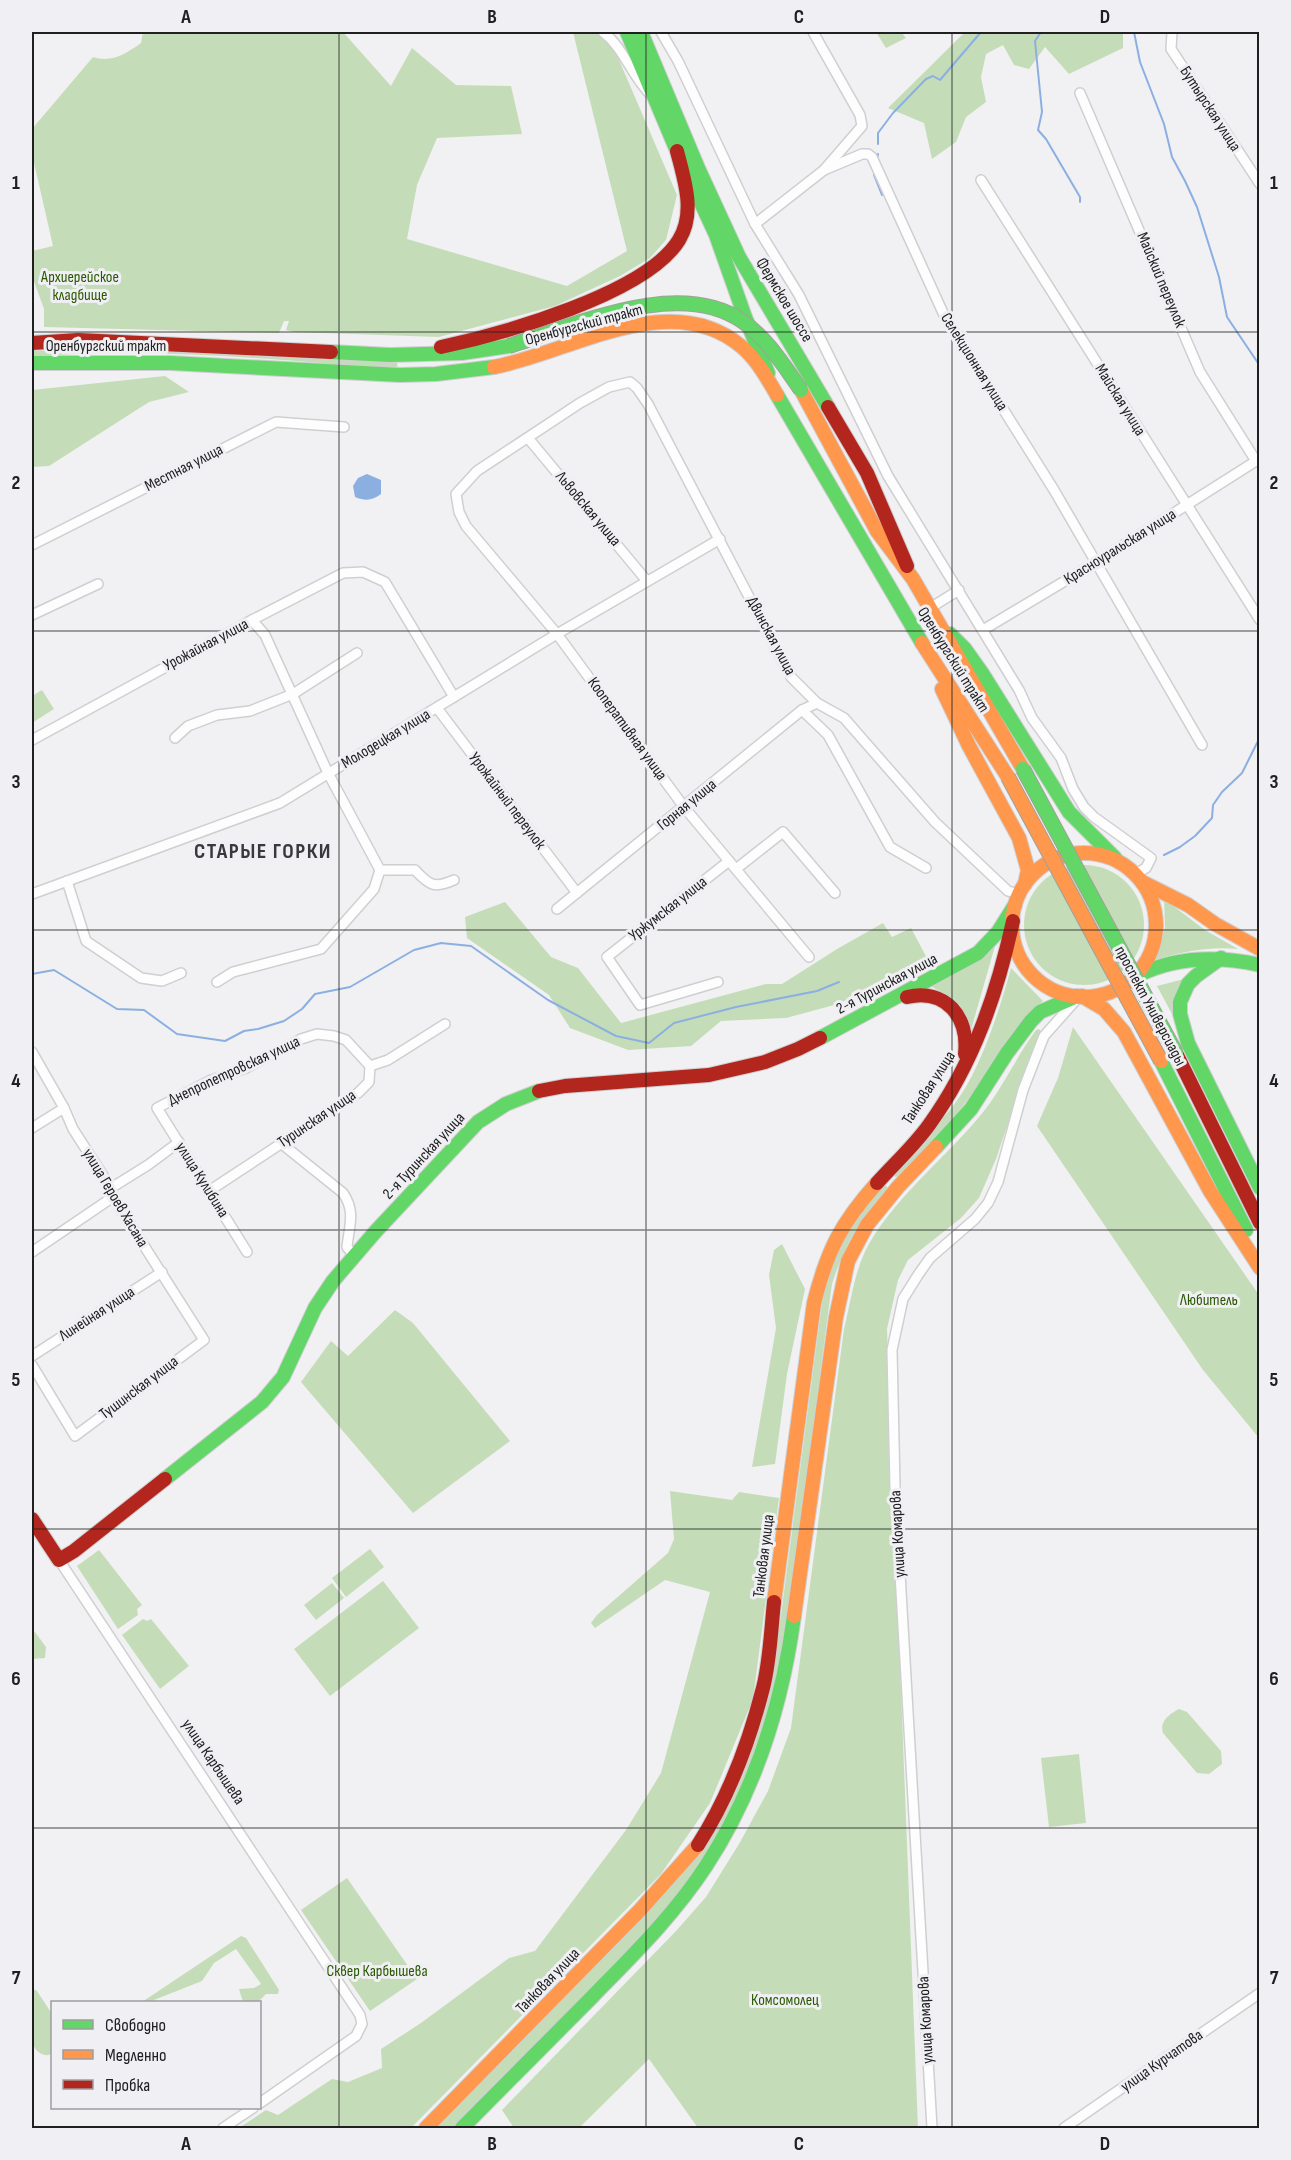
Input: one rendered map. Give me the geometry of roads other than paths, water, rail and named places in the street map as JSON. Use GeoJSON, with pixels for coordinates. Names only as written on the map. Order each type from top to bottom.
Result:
{"type":"FeatureCollection","features":[{"type":"Feature","properties":{"kind":"main road","name":"Фермское шоссе"},"geometry":{"type":"LineString","coordinates":[[627,32],[677,151],[716,235],[749,328],[777,394]]}},
{"type":"Feature","properties":{"kind":"main road","name":"Фермское шоссе"},"geometry":{"type":"LineString","coordinates":[[640,32],[739,257],[867,473],[913,579]]}},
{"type":"Feature","properties":{"kind":"main road","name":"Оренбургский тракт"},"geometry":{"type":"LineString","coordinates":[[390,354],[448,346],[493,336],[548,318],[636,277],[660,263],[678,242],[683,228],[688,195],[677,151]]}},
{"type":"Feature","properties":{"kind":"main road","name":"Оренбургский тракт"},"geometry":{"type":"LineString","coordinates":[[32,343],[78,340],[390,354],[462,353],[509,346],[609,316],[679,302],[717,310],[741,320],[773,351],[801,390],[877,531],[913,579],[1023,769]]}},
{"type":"Feature","properties":{"kind":"main road","name":"Оренбургский тракт"},"geometry":{"type":"LineString","coordinates":[[32,363],[87,360],[150,362],[422,376],[502,365],[644,324],[670,322],[703,327],[740,345],[761,368],[913,629],[1008,777]]}},
{"type":"Feature","properties":{"kind":"main road"},"geometry":{"type":"LineString","coordinates":[[939,622],[965,649],[976,665],[1069,812],[1119,862],[1139,878],[1260,949]]}},
{"type":"Feature","properties":{"kind":"main road"},"geometry":{"type":"LineString","coordinates":[[913,629],[969,746],[1019,838],[1028,870],[1012,921],[1018,953],[1030,972],[1046,986],[1056,991],[1079,996],[1100,995],[1122,986],[1144,972],[1198,959],[1221,958],[1260,965]]}},
{"type":"Feature","properties":{"kind":"main road","name":"проспект Универсиады"},"geometry":{"type":"LineString","coordinates":[[1023,769],[1176,1053],[1260,1223]]}},
{"type":"Feature","properties":{"kind":"main road","name":"проспект Универсиады"},"geometry":{"type":"LineString","coordinates":[[1008,777],[1161,1061],[1240,1220],[1260,1251]]}},
{"type":"Feature","properties":{"kind":"main road"},"geometry":{"type":"LineString","coordinates":[[1020,895],[1039,869],[1057,858],[1089,853],[1109,857],[1119,862]]}},
{"type":"Feature","properties":{"kind":"main road"},"geometry":{"type":"LineString","coordinates":[[1122,986],[1148,958],[1155,936],[1153,902],[1139,878]]}},
{"type":"Feature","properties":{"kind":"main road","name":"2-я Туринская улица"},"geometry":{"type":"LineString","coordinates":[[59,1560],[74,1551],[208,1446],[272,1392],[293,1359],[323,1294],[354,1256],[478,1122],[506,1104],[534,1092],[565,1086],[709,1075],[739,1070],[798,1049],[877,1009],[891,999],[978,953],[1004,924],[1020,895]]}},
{"type":"Feature","properties":{"kind":"main road","name":"Танковая улица"},"geometry":{"type":"LineString","coordinates":[[426,2128],[640,1910],[694,1851],[726,1794],[749,1735],[763,1687],[814,1303],[824,1262],[848,1216],[927,1126],[960,1077],[972,1052],[1006,956],[1012,921]]}},
{"type":"Feature","properties":{"kind":"main road"},"geometry":{"type":"LineString","coordinates":[[1221,958],[1197,973],[1184,989],[1178,999],[1179,1019],[1188,1043],[1260,1188]]}},
{"type":"Feature","properties":{"kind":"main road"},"geometry":{"type":"LineString","coordinates":[[877,1009],[920,993],[934,995],[946,1002],[961,1019],[967,1035],[968,1044],[960,1077]]}},
{"type":"Feature","properties":{"kind":"main road"},"geometry":{"type":"LineString","coordinates":[[462,2128],[658,1930],[710,1863],[742,1803],[768,1740],[789,1654],[836,1317],[848,1262],[867,1225],[898,1187],[970,1109],[1007,1053],[1040,1012],[1079,996],[1104,1009],[1124,1032],[1210,1191],[1260,1268]]}},
{"type":"Feature","properties":{"kind":"main road"},"geometry":{"type":"LineString","coordinates":[[883,1175],[898,1187]]}},
{"type":"Feature","properties":{"kind":"main road","name":"улица Карбышева"},"geometry":{"type":"LineString","coordinates":[[32,1520],[59,1560]]}},
{"type":"Feature","properties":{"kind":"street"},"geometry":{"type":"LineString","coordinates":[[603,32],[614,40],[639,83],[656,99]]}},
{"type":"Feature","properties":{"kind":"street"},"geometry":{"type":"LineString","coordinates":[[661,32],[678,61],[755,224],[799,295],[888,476],[1019,690],[1032,718],[1061,758],[1073,789],[1084,807],[1094,817],[1151,858],[1139,878]]}},
{"type":"Feature","properties":{"kind":"street"},"geometry":{"type":"LineString","coordinates":[[755,224],[824,170],[862,126],[860,115],[813,32]]}},
{"type":"Feature","properties":{"kind":"street","name":"Бутырская улица"},"geometry":{"type":"LineString","coordinates":[[1172,32],[1171,49],[1260,184]]}},
{"type":"Feature","properties":{"kind":"street","name":"Майский переулок"},"geometry":{"type":"LineString","coordinates":[[1080,93],[1200,372],[1256,461]]}},
{"type":"Feature","properties":{"kind":"street","name":"Селекционная улица"},"geometry":{"type":"LineString","coordinates":[[824,170],[862,154],[872,157],[944,315],[1054,490],[1202,746]]}},
{"type":"Feature","properties":{"kind":"street","name":"Майская улица"},"geometry":{"type":"LineString","coordinates":[[981,180],[1260,620]]}},
{"type":"Feature","properties":{"kind":"street","name":"Двинская улица"},"geometry":{"type":"LineString","coordinates":[[528,438],[600,392],[623,382],[630,382],[638,388],[792,677],[817,703],[844,718],[935,822],[1008,891],[1020,895]]}},
{"type":"Feature","properties":{"kind":"street","name":"Местная улица"},"geometry":{"type":"LineString","coordinates":[[32,545],[276,422],[344,428]]}},
{"type":"Feature","properties":{"kind":"street","name":"Кооперативная улица"},"geometry":{"type":"LineString","coordinates":[[528,438],[477,471],[456,494],[459,512],[466,525],[557,634],[684,807],[809,957]]}},
{"type":"Feature","properties":{"kind":"street","name":"Львовская улица"},"geometry":{"type":"LineString","coordinates":[[528,438],[647,581]]}},
{"type":"Feature","properties":{"kind":"street","name":"Красноуральская улица"},"geometry":{"type":"LineString","coordinates":[[983,630],[1095,563],[1256,461]]}},
{"type":"Feature","properties":{"kind":"street","name":"Молодецкая улица"},"geometry":{"type":"LineString","coordinates":[[32,894],[280,803],[557,634],[720,539]]}},
{"type":"Feature","properties":{"kind":"street","name":"Урожайная улица"},"geometry":{"type":"LineString","coordinates":[[32,740],[343,573],[363,572],[385,582],[454,697]]}},
{"type":"Feature","properties":{"kind":"street"},"geometry":{"type":"LineString","coordinates":[[32,615],[98,584]]}},
{"type":"Feature","properties":{"kind":"street"},"geometry":{"type":"LineString","coordinates":[[930,608],[959,590]]}},
{"type":"Feature","properties":{"kind":"street"},"geometry":{"type":"LineString","coordinates":[[218,982],[233,972],[321,949],[374,889],[380,870],[328,773],[265,635],[252,620]]}},
{"type":"Feature","properties":{"kind":"street"},"geometry":{"type":"LineString","coordinates":[[175,738],[188,726],[217,715],[250,711],[293,694],[357,653]]}},
{"type":"Feature","properties":{"kind":"street","name":"Горная улица"},"geometry":{"type":"LineString","coordinates":[[557,909],[801,710],[817,703]]}},
{"type":"Feature","properties":{"kind":"street","name":"Урожайный переулок"},"geometry":{"type":"LineString","coordinates":[[437,708],[577,893]]}},
{"type":"Feature","properties":{"kind":"street"},"geometry":{"type":"LineString","coordinates":[[801,710],[828,735],[890,847],[926,868]]}},
{"type":"Feature","properties":{"kind":"street","name":"Уржумская улица"},"geometry":{"type":"LineString","coordinates":[[718,982],[640,1005],[607,957],[733,865],[783,832],[835,893]]}},
{"type":"Feature","properties":{"kind":"street"},"geometry":{"type":"LineString","coordinates":[[380,870],[415,870],[427,883],[432,885],[444,885],[454,880]]}},
{"type":"Feature","properties":{"kind":"street"},"geometry":{"type":"LineString","coordinates":[[67,881],[86,941],[141,978],[162,981],[181,972]]}},
{"type":"Feature","properties":{"kind":"street","name":"улица Комарова"},"geometry":{"type":"LineString","coordinates":[[932,2128],[896,1505],[892,1350],[903,1299],[918,1275],[930,1258],[975,1219],[988,1203],[998,1182],[1023,1090],[1044,1036],[1079,996]]}},
{"type":"Feature","properties":{"kind":"street"},"geometry":{"type":"LineString","coordinates":[[1029,1023],[1039,1022],[1044,1026],[1046,1029],[1044,1036]]}},
{"type":"Feature","properties":{"kind":"street"},"geometry":{"type":"LineString","coordinates":[[370,1066],[388,1060],[445,1024]]}},
{"type":"Feature","properties":{"kind":"street","name":"Днепропетровская улица"},"geometry":{"type":"LineString","coordinates":[[157,1108],[209,1081],[246,1068],[301,1039],[316,1034],[346,1040],[370,1066]]}},
{"type":"Feature","properties":{"kind":"street","name":"улица Героев Хасана"},"geometry":{"type":"LineString","coordinates":[[32,1052],[64,1108],[73,1129],[204,1340]]}},
{"type":"Feature","properties":{"kind":"street","name":"Туринская улица"},"geometry":{"type":"LineString","coordinates":[[209,1191],[358,1093],[369,1082],[370,1066]]}},
{"type":"Feature","properties":{"kind":"street"},"geometry":{"type":"LineString","coordinates":[[32,1128],[64,1108]]}},
{"type":"Feature","properties":{"kind":"street","name":"улица Кулибина"},"geometry":{"type":"LineString","coordinates":[[157,1108],[247,1252]]}},
{"type":"Feature","properties":{"kind":"street"},"geometry":{"type":"LineString","coordinates":[[32,1252],[179,1142]]}},
{"type":"Feature","properties":{"kind":"street"},"geometry":{"type":"LineString","coordinates":[[282,1144],[343,1193],[350,1203],[352,1212],[347,1247],[354,1256]]}},
{"type":"Feature","properties":{"kind":"street","name":"Линейная улица"},"geometry":{"type":"LineString","coordinates":[[32,1356],[162,1272]]}},
{"type":"Feature","properties":{"kind":"street","name":"Тушинская улица"},"geometry":{"type":"LineString","coordinates":[[32,1365],[75,1436],[204,1340]]}},
{"type":"Feature","properties":{"kind":"street","name":"улица Карбышева"},"geometry":{"type":"LineString","coordinates":[[59,1560],[357,2008],[362,2024],[356,2036],[261,2102]]}},
{"type":"Feature","properties":{"kind":"street","name":"улица Курчатова"},"geometry":{"type":"LineString","coordinates":[[1064,2128],[1260,1993]]}},
{"type":"Feature","properties":{"kind":"street"},"geometry":{"type":"LineString","coordinates":[[223,2128],[252,2109]]}},
{"type":"Feature","properties":{"kind":"water"},"geometry":{"type":"Polygon","coordinates":[[[367,474],[381,480],[381,494],[368,500],[355,497],[353,486],[358,478],[367,474]]]}},
{"type":"Feature","properties":{"kind":"waterway"},"geometry":{"type":"LineString","coordinates":[[878,144],[878,133],[893,113],[926,79],[933,76],[940,80],[981,32]]}},
{"type":"Feature","properties":{"kind":"waterway"},"geometry":{"type":"LineString","coordinates":[[1041,32],[1035,41],[1042,112],[1038,130],[1046,139],[1080,197],[1080,202]]}},
{"type":"Feature","properties":{"kind":"waterway"},"geometry":{"type":"LineString","coordinates":[[1134,32],[1140,62],[1164,124],[1172,157],[1197,207],[1219,277],[1227,317],[1260,366]]}},
{"type":"Feature","properties":{"kind":"waterway"},"geometry":{"type":"LineString","coordinates":[[877,161],[878,154]]}},
{"type":"Feature","properties":{"kind":"waterway"},"geometry":{"type":"LineString","coordinates":[[875,172],[874,175],[882,195]]}},
{"type":"Feature","properties":{"kind":"waterway"},"geometry":{"type":"LineString","coordinates":[[1164,855],[1195,836],[1212,818],[1213,805],[1222,792],[1242,773],[1260,737]]}},
{"type":"Feature","properties":{"kind":"waterway"},"geometry":{"type":"LineString","coordinates":[[32,974],[54,970],[117,1009],[144,1010],[177,1034],[225,1041],[244,1031],[284,1021],[302,1009],[315,994],[350,987],[414,950],[441,943],[471,946],[548,1000],[616,1036],[649,1043],[674,1023],[736,1007],[817,991],[839,982]]}},
{"type":"Feature","properties":{"kind":"district","name":"СТАРЫЕ ГОРКИ"},"geometry":{"type":"Point","coordinates":[263,851]}},
{"type":"Feature","properties":{"kind":"park label","name":"Архиерейское кладбище"},"geometry":{"type":"Point","coordinates":[80,286]}},
{"type":"Feature","properties":{"kind":"park label","name":"Любитель"},"geometry":{"type":"Point","coordinates":[1209,1300]}},
{"type":"Feature","properties":{"kind":"park label","name":"Сквер Карбышева"},"geometry":{"type":"Point","coordinates":[377,1971]}},
{"type":"Feature","properties":{"kind":"park label","name":"Комсомолец"},"geometry":{"type":"Point","coordinates":[785,2000]}}]}
